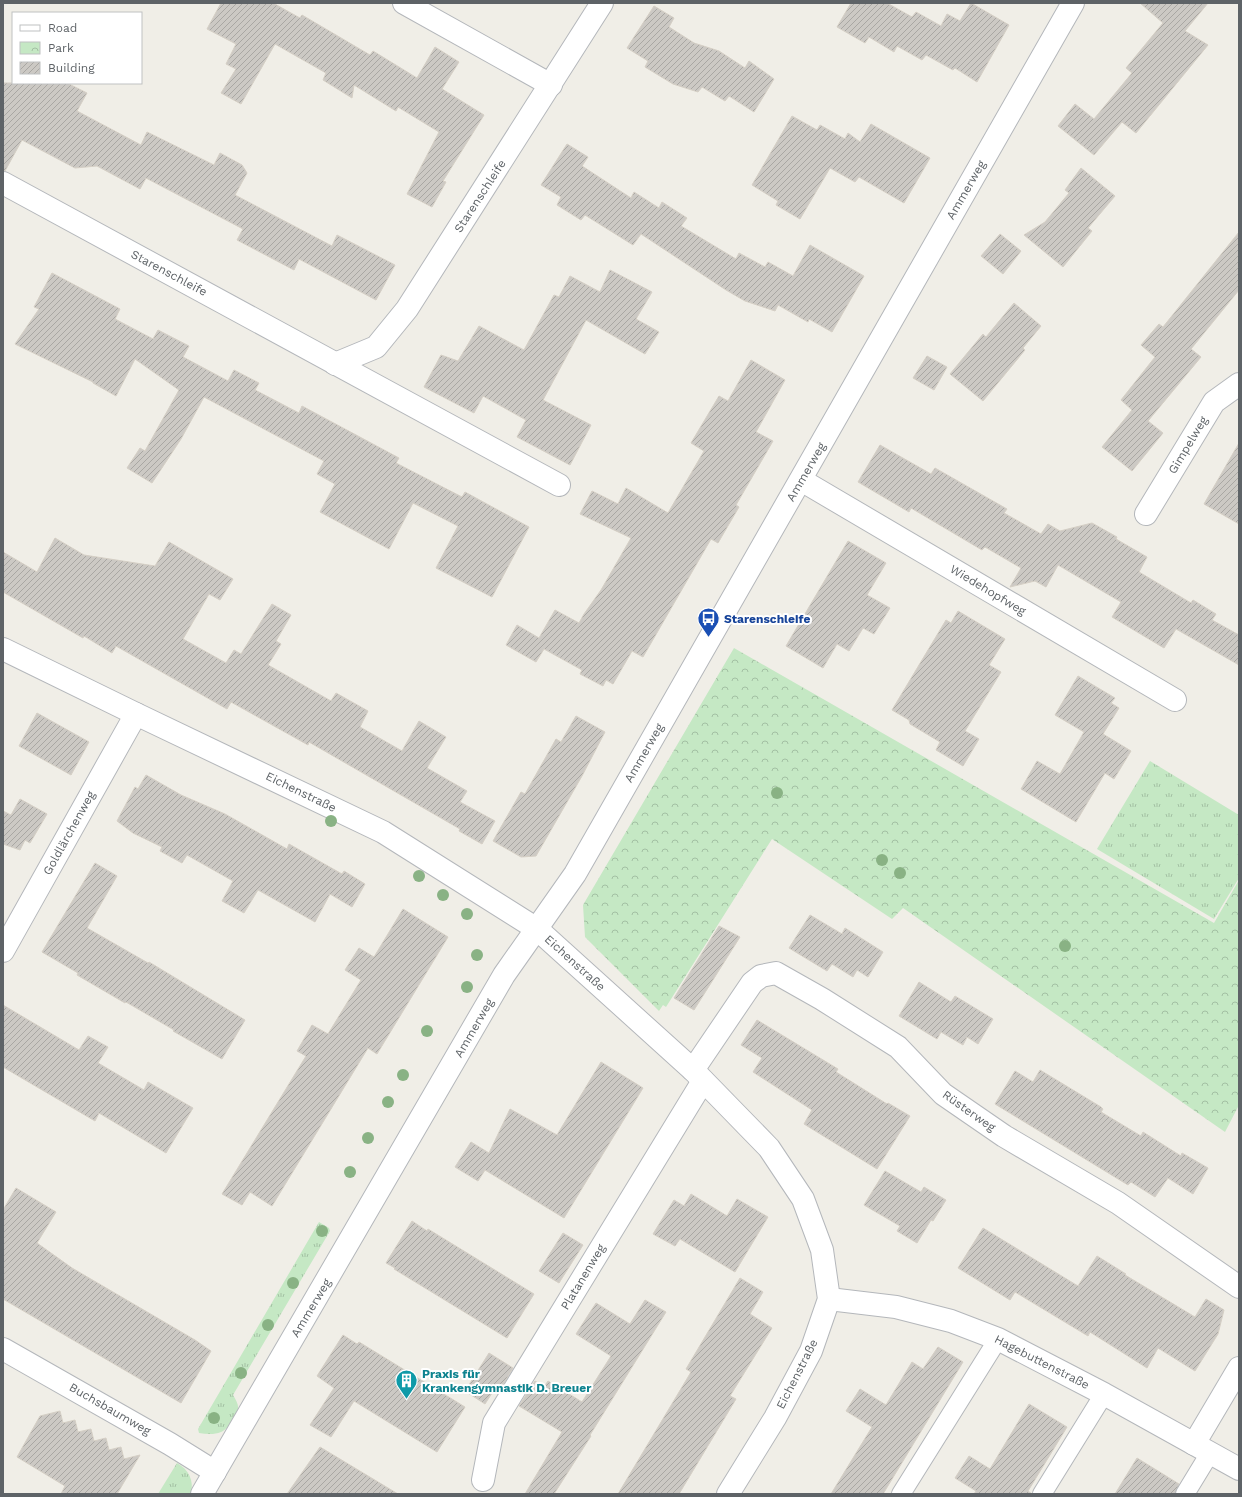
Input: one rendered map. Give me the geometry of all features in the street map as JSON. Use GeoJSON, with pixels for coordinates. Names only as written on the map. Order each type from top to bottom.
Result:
{"type":"FeatureCollection","features":[{"type":"Feature","properties":{"kind":"street"},"geometry":{"type":"LineString","coordinates":[[404,3],[551,85]]}},
{"type":"Feature","properties":{"kind":"street","name":"Starenschleife"},"geometry":{"type":"LineString","coordinates":[[335,364],[376,347],[407,309],[602,3]]}},
{"type":"Feature","properties":{"kind":"street","name":"Ammerweg"},"geometry":{"type":"LineString","coordinates":[[202,1494],[504,975],[575,874],[1073,3]]}},
{"type":"Feature","properties":{"kind":"street","name":"Starenschleife"},"geometry":{"type":"LineString","coordinates":[[3,183],[559,485]]}},
{"type":"Feature","properties":{"kind":"street","name":"Gimpelweg"},"geometry":{"type":"LineString","coordinates":[[1146,514],[1214,402],[1239,384]]}},
{"type":"Feature","properties":{"kind":"street","name":"Wiedehopfweg"},"geometry":{"type":"LineString","coordinates":[[801,480],[1175,700]]}},
{"type":"Feature","properties":{"kind":"street","name":"Eichenstraße"},"geometry":{"type":"LineString","coordinates":[[3,649],[383,832],[537,929],[698,1076],[769,1148],[803,1199],[822,1250],[829,1299],[811,1351],[775,1418],[728,1494]]}},
{"type":"Feature","properties":{"kind":"street","name":"Goldlärchenweg"},"geometry":{"type":"LineString","coordinates":[[3,951],[136,714]]}},
{"type":"Feature","properties":{"kind":"street","name":"Rüsterweg"},"geometry":{"type":"LineString","coordinates":[[698,1076],[752,983],[761,976],[776,973],[822,999],[898,1047],[943,1094],[1004,1136],[1118,1203],[1239,1287]]}},
{"type":"Feature","properties":{"kind":"street","name":"Platanenweg"},"geometry":{"type":"LineString","coordinates":[[483,1480],[494,1423],[698,1076]]}},
{"type":"Feature","properties":{"kind":"street","name":"Hagebuttenstraße"},"geometry":{"type":"LineString","coordinates":[[829,1299],[896,1307],[951,1321],[998,1338],[1104,1394],[1239,1469]]}},
{"type":"Feature","properties":{"kind":"street","name":"Buchsbaumweg"},"geometry":{"type":"LineString","coordinates":[[3,1349],[170,1444],[215,1472]]}},
{"type":"Feature","properties":{"kind":"street"},"geometry":{"type":"LineString","coordinates":[[1202,1449],[1239,1368]]}},
{"type":"Feature","properties":{"kind":"lane"},"geometry":{"type":"LineString","coordinates":[[901,1494],[998,1338]]}},
{"type":"Feature","properties":{"kind":"lane"},"geometry":{"type":"LineString","coordinates":[[1042,1494],[1104,1394]]}},
{"type":"Feature","properties":{"kind":"lane"},"geometry":{"type":"LineString","coordinates":[[1185,1494],[1202,1449]]}},
{"type":"Feature","properties":{"kind":"green space"},"geometry":{"type":"Polygon","coordinates":[[[734,648],[1214,923],[1239,880],[1239,1105],[1225,1132],[903,908],[892,919],[772,839],[666,1007],[663,1005],[659,1011],[585,937],[583,905],[734,648]]]}},
{"type":"Feature","properties":{"kind":"green space"},"geometry":{"type":"Polygon","coordinates":[[[1150,761],[1239,815],[1239,878],[1214,919],[1097,849],[1150,761]]]}},
{"type":"Feature","properties":{"kind":"green space"},"geometry":{"type":"Polygon","coordinates":[[[319,1222],[329,1228],[330,1231],[233,1395],[238,1406],[236,1416],[229,1426],[221,1432],[213,1434],[199,1433],[198,1429],[319,1222]]]}},
{"type":"Feature","properties":{"kind":"green space"},"geometry":{"type":"Polygon","coordinates":[[[177,1463],[185,1469],[190,1476],[192,1484],[191,1494],[158,1494],[177,1463]]]}},
{"type":"Feature","properties":{"kind":"building"},"geometry":{"type":"Polygon","coordinates":[[[221,3],[273,3],[300,18],[302,15],[370,55],[373,51],[417,78],[435,47],[459,62],[442,89],[484,115],[443,181],[446,182],[432,207],[407,194],[439,132],[398,107],[396,111],[354,85],[352,98],[323,80],[326,73],[275,44],[241,104],[221,93],[236,69],[226,64],[236,44],[207,29],[221,3]]]}},
{"type":"Feature","properties":{"kind":"building"},"geometry":{"type":"Polygon","coordinates":[[[851,3],[887,3],[912,17],[916,12],[941,26],[947,14],[960,21],[971,3],[1009,25],[977,82],[955,68],[953,70],[926,55],[922,60],[897,46],[894,52],[869,37],[865,43],[837,27],[851,3]]]}},
{"type":"Feature","properties":{"kind":"building"},"geometry":{"type":"Polygon","coordinates":[[[1140,3],[1208,3],[1185,31],[1208,45],[1136,133],[1122,122],[1094,155],[1058,126],[1075,104],[1094,119],[1132,73],[1126,68],[1163,23],[1140,3]]]}},
{"type":"Feature","properties":{"kind":"building"},"geometry":{"type":"Polygon","coordinates":[[[654,6],[674,18],[669,27],[694,43],[719,51],[745,68],[749,61],[774,79],[754,112],[729,96],[725,101],[702,87],[698,92],[673,84],[645,67],[648,61],[627,48],[654,6]]]}},
{"type":"Feature","properties":{"kind":"building"},"geometry":{"type":"Polygon","coordinates":[[[3,83],[69,84],[87,93],[77,111],[141,145],[147,132],[214,165],[220,153],[242,165],[247,173],[235,195],[332,246],[337,235],[395,265],[376,300],[299,259],[294,270],[237,240],[243,229],[146,178],[140,189],[97,166],[75,168],[22,140],[5,171],[3,171],[3,83]]]}},
{"type":"Feature","properties":{"kind":"building"},"geometry":{"type":"Polygon","coordinates":[[[792,116],[817,130],[820,125],[845,139],[848,133],[860,142],[871,124],[930,158],[904,203],[859,177],[855,182],[830,168],[800,219],[776,205],[778,201],[752,185],[792,116]]]}},
{"type":"Feature","properties":{"kind":"building"},"geometry":{"type":"Polygon","coordinates":[[[567,144],[588,157],[582,166],[631,198],[634,192],[659,208],[662,202],[687,218],[681,226],[736,259],[739,253],[765,267],[768,262],[793,276],[810,245],[864,276],[832,332],[809,319],[808,322],[778,305],[775,311],[745,301],[641,234],[633,245],[585,215],[581,220],[557,205],[561,197],[541,185],[567,144]]]}},
{"type":"Feature","properties":{"kind":"building"},"geometry":{"type":"Polygon","coordinates":[[[1081,168],[1115,196],[1088,228],[1092,231],[1063,267],[1024,235],[1045,222],[1069,193],[1065,190],[1081,168]]]}},
{"type":"Feature","properties":{"kind":"building"},"geometry":{"type":"Polygon","coordinates":[[[1239,232],[1239,290],[1191,349],[1201,357],[1148,421],[1163,433],[1132,471],[1102,447],[1132,410],[1121,400],[1155,357],[1141,345],[1159,324],[1163,327],[1239,232]]]}},
{"type":"Feature","properties":{"kind":"building"},"geometry":{"type":"Polygon","coordinates":[[[1000,234],[1021,251],[1003,274],[981,256],[1000,234]]]}},
{"type":"Feature","properties":{"kind":"building"},"geometry":{"type":"Polygon","coordinates":[[[610,270],[652,292],[636,319],[659,332],[645,354],[586,320],[543,400],[591,425],[570,465],[517,437],[526,420],[483,396],[474,413],[424,387],[441,355],[458,361],[479,326],[524,350],[554,295],[559,297],[570,276],[600,292],[610,270]]]}},
{"type":"Feature","properties":{"kind":"building"},"geometry":{"type":"Polygon","coordinates":[[[52,273],[120,309],[115,319],[153,339],[158,330],[189,346],[183,357],[228,381],[234,370],[259,383],[255,390],[299,413],[302,406],[399,458],[396,463],[462,497],[465,492],[529,527],[492,597],[436,568],[458,526],[413,503],[389,549],[320,512],[335,484],[317,474],[324,461],[204,397],[181,439],[152,483],[127,468],[140,448],[145,451],[179,390],[135,359],[116,396],[93,382],[15,344],[39,309],[34,307],[52,273]]]}},
{"type":"Feature","properties":{"kind":"building"},"geometry":{"type":"Polygon","coordinates":[[[1014,303],[1041,326],[1023,348],[1025,350],[983,401],[950,374],[983,334],[986,337],[1014,303]]]}},
{"type":"Feature","properties":{"kind":"building"},"geometry":{"type":"Polygon","coordinates":[[[927,356],[947,367],[934,390],[913,378],[927,356]]]}},
{"type":"Feature","properties":{"kind":"building"},"geometry":{"type":"Polygon","coordinates":[[[751,360],[785,380],[756,432],[773,441],[736,505],[739,507],[718,543],[711,539],[643,657],[632,651],[613,684],[606,680],[603,686],[580,674],[582,670],[544,649],[536,662],[506,645],[517,625],[539,638],[555,610],[579,623],[601,590],[631,538],[580,514],[592,491],[618,504],[626,488],[668,513],[704,451],[691,443],[719,396],[728,401],[751,360]]]}},
{"type":"Feature","properties":{"kind":"building"},"geometry":{"type":"Polygon","coordinates":[[[1239,443],[1239,524],[1204,504],[1239,443]]]}},
{"type":"Feature","properties":{"kind":"building"},"geometry":{"type":"Polygon","coordinates":[[[880,445],[931,474],[935,468],[1007,509],[1004,513],[1041,534],[1048,524],[1060,531],[1092,523],[1117,537],[1116,539],[1147,557],[1139,572],[1191,603],[1193,600],[1216,614],[1212,620],[1239,635],[1239,665],[1176,629],[1164,648],[1112,617],[1121,602],[1058,565],[1046,587],[1035,581],[1010,587],[1021,568],[985,547],[982,550],[911,508],[909,512],[858,482],[880,445]]]}},
{"type":"Feature","properties":{"kind":"building"},"geometry":{"type":"Polygon","coordinates":[[[55,538],[84,555],[155,566],[169,542],[233,579],[220,600],[209,594],[183,639],[226,663],[234,650],[241,654],[272,604],[291,615],[276,641],[281,644],[268,665],[331,701],[336,693],[368,711],[360,727],[402,751],[419,721],[446,737],[427,768],[467,791],[460,802],[495,821],[482,844],[459,831],[460,829],[309,742],[308,745],[231,702],[227,709],[116,646],[112,653],[3,592],[3,552],[37,572],[55,538]]]}},
{"type":"Feature","properties":{"kind":"building"},"geometry":{"type":"Polygon","coordinates":[[[848,541],[886,563],[867,595],[890,608],[874,634],[863,628],[849,651],[837,644],[823,668],[786,646],[848,541]]]}},
{"type":"Feature","properties":{"kind":"building"},"geometry":{"type":"Polygon","coordinates":[[[958,611],[1005,639],[989,665],[1001,672],[965,731],[979,739],[963,766],[936,750],[940,742],[910,724],[909,720],[892,710],[946,620],[951,623],[958,611]]]}},
{"type":"Feature","properties":{"kind":"building"},"geometry":{"type":"Polygon","coordinates":[[[1078,676],[1115,698],[1111,703],[1119,708],[1103,734],[1131,751],[1114,779],[1105,773],[1076,822],[1021,789],[1037,761],[1060,774],[1084,732],[1055,715],[1078,676]]]}},
{"type":"Feature","properties":{"kind":"building"},"geometry":{"type":"Polygon","coordinates":[[[37,713],[89,742],[71,775],[19,746],[37,713]]]}},
{"type":"Feature","properties":{"kind":"building"},"geometry":{"type":"Polygon","coordinates":[[[576,716],[605,732],[582,776],[536,856],[521,857],[493,841],[521,792],[525,794],[556,739],[561,742],[576,716]]]}},
{"type":"Feature","properties":{"kind":"building"},"geometry":{"type":"Polygon","coordinates":[[[146,775],[181,795],[225,814],[287,849],[289,844],[342,874],[344,871],[365,884],[352,907],[330,894],[315,922],[258,890],[244,913],[222,901],[233,881],[187,855],[182,863],[160,851],[162,847],[133,833],[117,821],[135,787],[138,789],[146,775]]]}},
{"type":"Feature","properties":{"kind":"building"},"geometry":{"type":"Polygon","coordinates":[[[20,799],[47,814],[30,843],[25,840],[20,850],[3,844],[3,811],[11,815],[20,799]]]}},
{"type":"Feature","properties":{"kind":"building"},"geometry":{"type":"Polygon","coordinates":[[[95,863],[117,876],[87,928],[148,963],[149,962],[245,1020],[222,1059],[77,975],[78,973],[42,952],[95,863]]]}},
{"type":"Feature","properties":{"kind":"building"},"geometry":{"type":"Polygon","coordinates":[[[403,909],[448,937],[377,1054],[368,1048],[272,1206],[250,1192],[242,1205],[222,1194],[306,1056],[297,1051],[312,1025],[328,1034],[361,980],[345,970],[359,948],[374,957],[403,909]]]}},
{"type":"Feature","properties":{"kind":"building"},"geometry":{"type":"Polygon","coordinates":[[[810,915],[842,934],[845,928],[883,952],[868,977],[857,970],[853,977],[832,964],[827,971],[789,948],[810,915]]]}},
{"type":"Feature","properties":{"kind":"building"},"geometry":{"type":"Polygon","coordinates":[[[719,926],[740,937],[694,1010],[674,998],[719,926]]]}},
{"type":"Feature","properties":{"kind":"building"},"geometry":{"type":"Polygon","coordinates":[[[919,982],[951,1002],[955,996],[993,1019],[978,1044],[967,1037],[963,1045],[941,1032],[937,1039],[899,1016],[919,982]]]}},
{"type":"Feature","properties":{"kind":"building"},"geometry":{"type":"Polygon","coordinates":[[[3,1005],[79,1050],[88,1036],[108,1047],[98,1063],[144,1090],[148,1082],[193,1108],[166,1153],[99,1113],[95,1121],[3,1067],[3,1005]]]}},
{"type":"Feature","properties":{"kind":"building"},"geometry":{"type":"Polygon","coordinates":[[[757,1020],[838,1069],[836,1072],[887,1104],[888,1103],[910,1116],[877,1169],[804,1124],[812,1110],[753,1072],[762,1058],[741,1045],[757,1020]]]}},
{"type":"Feature","properties":{"kind":"building"},"geometry":{"type":"Polygon","coordinates":[[[601,1062],[643,1088],[564,1218],[485,1170],[478,1181],[455,1167],[471,1142],[489,1153],[510,1109],[557,1135],[601,1062]]]}},
{"type":"Feature","properties":{"kind":"building"},"geometry":{"type":"Polygon","coordinates":[[[1040,1070],[1101,1107],[1103,1109],[1101,1112],[1141,1136],[1143,1132],[1181,1156],[1182,1153],[1208,1168],[1193,1194],[1168,1178],[1155,1197],[1131,1182],[1128,1185],[995,1104],[1015,1071],[1033,1082],[1040,1070]]]}},
{"type":"Feature","properties":{"kind":"building"},"geometry":{"type":"Polygon","coordinates":[[[885,1171],[921,1192],[924,1187],[946,1200],[933,1221],[931,1220],[917,1243],[897,1231],[900,1226],[864,1205],[885,1171]]]}},
{"type":"Feature","properties":{"kind":"building"},"geometry":{"type":"Polygon","coordinates":[[[16,1188],[56,1212],[37,1243],[72,1268],[195,1340],[211,1351],[181,1403],[3,1299],[3,1210],[16,1188]]]}},
{"type":"Feature","properties":{"kind":"building"},"geometry":{"type":"Polygon","coordinates":[[[691,1194],[727,1216],[737,1199],[768,1217],[735,1272],[680,1239],[675,1246],[653,1234],[674,1200],[684,1206],[691,1194]]]}},
{"type":"Feature","properties":{"kind":"building"},"geometry":{"type":"Polygon","coordinates":[[[412,1221],[427,1231],[428,1229],[534,1294],[507,1338],[386,1263],[412,1221]]]}},
{"type":"Feature","properties":{"kind":"building"},"geometry":{"type":"Polygon","coordinates":[[[983,1228],[1078,1286],[1097,1256],[1126,1274],[1125,1275],[1195,1317],[1206,1299],[1224,1310],[1218,1334],[1195,1371],[1158,1348],[1147,1368],[1090,1332],[1088,1336],[1015,1292],[1010,1300],[958,1268],[983,1228]]]}},
{"type":"Feature","properties":{"kind":"building"},"geometry":{"type":"Polygon","coordinates":[[[563,1233],[583,1245],[559,1283],[539,1271],[563,1233]]]}},
{"type":"Feature","properties":{"kind":"building"},"geometry":{"type":"Polygon","coordinates":[[[740,1278],[763,1292],[750,1314],[772,1328],[730,1396],[736,1399],[679,1494],[618,1494],[691,1372],[686,1369],[740,1278]]]}},
{"type":"Feature","properties":{"kind":"building"},"geometry":{"type":"Polygon","coordinates":[[[645,1300],[666,1312],[590,1435],[591,1436],[554,1494],[525,1494],[562,1432],[519,1406],[535,1381],[544,1387],[548,1381],[582,1402],[611,1356],[576,1334],[596,1303],[630,1324],[645,1300]]]}},
{"type":"Feature","properties":{"kind":"building"},"geometry":{"type":"Polygon","coordinates":[[[343,1335],[357,1344],[359,1342],[465,1407],[437,1452],[354,1401],[331,1437],[310,1425],[334,1388],[317,1376],[343,1335]]]}},
{"type":"Feature","properties":{"kind":"building"},"geometry":{"type":"Polygon","coordinates":[[[938,1347],[963,1362],[883,1494],[831,1494],[872,1427],[846,1411],[860,1389],[886,1405],[912,1362],[923,1369],[938,1347]]]}},
{"type":"Feature","properties":{"kind":"building"},"geometry":{"type":"Polygon","coordinates":[[[489,1353],[513,1368],[498,1393],[494,1390],[485,1404],[465,1391],[489,1353]]]}},
{"type":"Feature","properties":{"kind":"building"},"geometry":{"type":"Polygon","coordinates":[[[1029,1404],[1067,1427],[1028,1491],[1032,1494],[974,1494],[976,1491],[955,1478],[969,1456],[990,1469],[1029,1404]]]}},
{"type":"Feature","properties":{"kind":"building"},"geometry":{"type":"Polygon","coordinates":[[[60,1411],[63,1423],[75,1420],[78,1432],[91,1429],[94,1441],[106,1438],[109,1450],[121,1447],[124,1459],[140,1455],[117,1494],[61,1494],[65,1486],[17,1457],[40,1416],[60,1411]]]}},
{"type":"Feature","properties":{"kind":"building"},"geometry":{"type":"Polygon","coordinates":[[[320,1447],[398,1494],[287,1494],[320,1447]]]}},
{"type":"Feature","properties":{"kind":"building"},"geometry":{"type":"Polygon","coordinates":[[[1137,1458],[1179,1484],[1175,1494],[1115,1494],[1137,1458]]]}},
{"type":"Feature","properties":{"kind":"place","name":"Starenschleife"},"geometry":{"type":"Point","coordinates":[709,638]}},
{"type":"Feature","properties":{"kind":"place","name":"Praxis für Krankengymnastik D. Breuer"},"geometry":{"type":"Point","coordinates":[406,1400]}}]}
